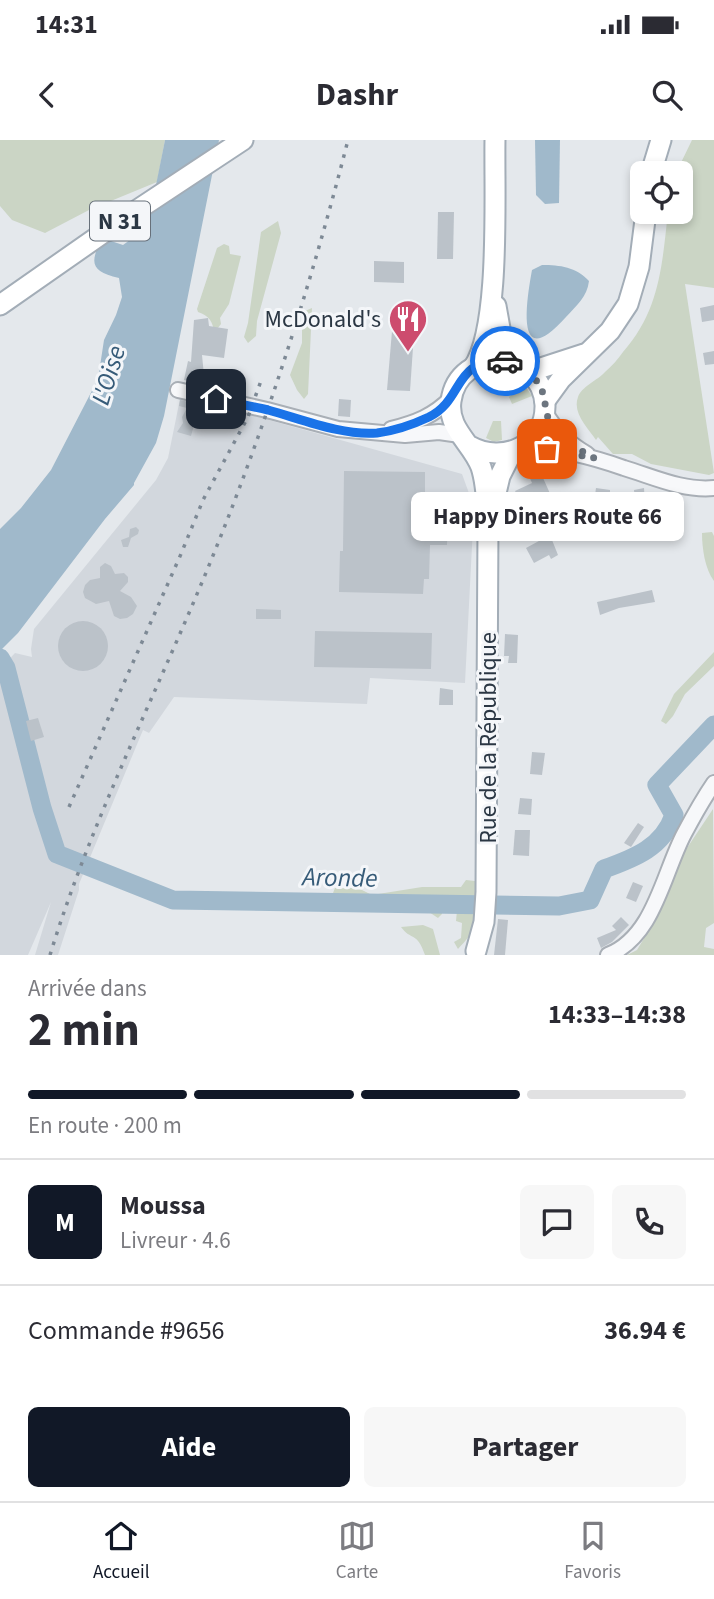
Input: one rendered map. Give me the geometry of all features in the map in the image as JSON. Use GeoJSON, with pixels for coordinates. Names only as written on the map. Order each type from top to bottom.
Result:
{"type":"FeatureCollection","features":[{"type":"Feature","properties":{"kind":"main road","name":"N 31"},"geometry":{"type":"LineString","coordinates":[[0,306],[116,224],[243,140]]}},
{"type":"Feature","properties":{"kind":"main road"},"geometry":{"type":"LineString","coordinates":[[495,140],[492,284],[485,342],[480,358],[462,377],[451,398],[451,415],[465,440],[494,454],[517,450],[537,433],[545,406],[561,379],[610,331],[628,304],[639,267],[644,224]]}},
{"type":"Feature","properties":{"kind":"main road"},"geometry":{"type":"LineString","coordinates":[[654,161],[661,140]]}},
{"type":"Feature","properties":{"kind":"main road"},"geometry":{"type":"LineString","coordinates":[[492,284],[503,345],[520,366],[534,377],[541,388],[545,406]]}},
{"type":"Feature","properties":{"kind":"main road"},"geometry":{"type":"LineString","coordinates":[[473,368],[495,360],[541,368],[591,350]]}},
{"type":"Feature","properties":{"kind":"main road","name":"Rue de la République"},"geometry":{"type":"LineString","coordinates":[[465,440],[481,467],[488,525],[486,892],[484,917],[475,954]]}},
{"type":"Feature","properties":{"kind":"main road","name":"Rue de la République"},"geometry":{"type":"LineString","coordinates":[[488,525],[500,476],[517,450]]}},
{"type":"Feature","properties":{"kind":"street"},"geometry":{"type":"LineString","coordinates":[[178,390],[338,429],[405,435],[439,432],[465,440]]}},
{"type":"Feature","properties":{"kind":"street"},"geometry":{"type":"LineString","coordinates":[[376,433],[429,417],[451,398]]}},
{"type":"Feature","properties":{"kind":"street"},"geometry":{"type":"LineString","coordinates":[[545,406],[552,425],[566,441],[594,458]]}},
{"type":"Feature","properties":{"kind":"street"},"geometry":{"type":"LineString","coordinates":[[517,450],[547,449],[594,458],[689,489],[714,488]]}},
{"type":"Feature","properties":{"kind":"street"},"geometry":{"type":"LineString","coordinates":[[608,955],[634,938],[647,918],[684,835],[714,783]]}},
{"type":"Feature","properties":{"kind":"shaded area"},"geometry":{"type":"Polygon","coordinates":[[[180,399],[236,411],[240,405],[271,411],[269,420],[462,474],[474,507],[465,683],[370,678],[367,704],[174,697],[149,733],[143,730],[79,884],[58,955],[35,955],[51,902],[28,955],[0,955],[0,669],[15,653],[32,657],[34,629],[156,480],[168,458],[180,399]]]}},
{"type":"Feature","properties":{"kind":"green space"},"geometry":{"type":"Polygon","coordinates":[[[0,140],[165,140],[157,182],[89,210],[45,233],[12,220],[0,206],[0,140]]]}},
{"type":"Feature","properties":{"kind":"green space"},"geometry":{"type":"Polygon","coordinates":[[[692,140],[714,140],[714,288],[685,284],[714,473],[709,475],[651,464],[632,454],[613,454],[598,437],[596,440],[577,409],[582,390],[617,360],[645,320],[661,269],[667,224],[693,224],[693,161],[682,161],[692,140]]]}},
{"type":"Feature","properties":{"kind":"green space"},"geometry":{"type":"Polygon","coordinates":[[[278,221],[281,233],[257,321],[256,336],[248,343],[244,337],[261,232],[278,221]]]}},
{"type":"Feature","properties":{"kind":"green space"},"geometry":{"type":"Polygon","coordinates":[[[224,244],[229,246],[230,254],[241,256],[229,304],[214,333],[210,320],[197,309],[217,248],[224,244]]]}},
{"type":"Feature","properties":{"kind":"green space"},"geometry":{"type":"Polygon","coordinates":[[[312,308],[308,394],[304,399],[290,375],[302,343],[305,311],[312,308]]]}},
{"type":"Feature","properties":{"kind":"green space"},"geometry":{"type":"Polygon","coordinates":[[[524,384],[532,396],[512,404],[509,397],[524,384]]]}},
{"type":"Feature","properties":{"kind":"green space"},"geometry":{"type":"Polygon","coordinates":[[[493,421],[501,421],[502,440],[494,442],[486,438],[493,421]]]}},
{"type":"Feature","properties":{"kind":"green space"},"geometry":{"type":"Polygon","coordinates":[[[712,532],[714,581],[706,565],[702,539],[702,533],[712,532]]]}},
{"type":"Feature","properties":{"kind":"green space"},"geometry":{"type":"Polygon","coordinates":[[[714,652],[714,666],[685,694],[666,724],[661,721],[674,694],[714,652]]]}},
{"type":"Feature","properties":{"kind":"green space"},"geometry":{"type":"Polygon","coordinates":[[[713,809],[714,923],[706,928],[704,947],[714,949],[714,955],[627,955],[637,950],[657,917],[685,851],[713,809]]]}},
{"type":"Feature","properties":{"kind":"green space"},"geometry":{"type":"Polygon","coordinates":[[[466,880],[475,881],[476,909],[469,936],[458,949],[454,942],[461,938],[462,923],[456,921],[456,899],[450,899],[443,904],[442,914],[438,918],[426,910],[427,898],[411,898],[372,911],[337,910],[329,903],[335,888],[358,888],[372,895],[422,887],[461,887],[466,880]]]}},
{"type":"Feature","properties":{"kind":"green space"},"geometry":{"type":"Polygon","coordinates":[[[423,925],[433,929],[440,955],[425,955],[417,939],[401,927],[423,925]]]}},
{"type":"Feature","properties":{"kind":"water","name":"L'Oise"},"geometry":{"type":"Polygon","coordinates":[[[165,140],[219,140],[164,416],[156,443],[134,485],[18,633],[0,651],[0,529],[21,508],[51,470],[98,379],[104,340],[122,297],[119,278],[98,269],[94,260],[95,254],[102,238],[123,245],[141,232],[149,220],[165,140]]]}},
{"type":"Feature","properties":{"kind":"water"},"geometry":{"type":"Polygon","coordinates":[[[535,140],[560,140],[559,203],[545,204],[536,195],[535,140]]]}},
{"type":"Feature","properties":{"kind":"water"},"geometry":{"type":"Polygon","coordinates":[[[542,265],[567,268],[589,281],[578,305],[550,333],[538,338],[531,336],[527,314],[532,270],[542,265]]]}},
{"type":"Feature","properties":{"kind":"building"},"geometry":{"type":"Polygon","coordinates":[[[438,212],[454,212],[453,259],[437,259],[438,212]]]}},
{"type":"Feature","properties":{"kind":"building"},"geometry":{"type":"Polygon","coordinates":[[[374,261],[404,262],[404,283],[374,282],[374,261]]]}},
{"type":"Feature","properties":{"kind":"building"},"geometry":{"type":"Polygon","coordinates":[[[714,305],[714,320],[702,322],[700,308],[714,305]]]}},
{"type":"Feature","properties":{"kind":"building"},"geometry":{"type":"Polygon","coordinates":[[[208,318],[209,326],[228,329],[224,358],[202,355],[205,386],[184,380],[188,361],[191,362],[194,320],[208,318]]]}},
{"type":"Feature","properties":{"kind":"building"},"geometry":{"type":"Polygon","coordinates":[[[392,331],[414,333],[410,391],[387,390],[392,331]]]}},
{"type":"Feature","properties":{"kind":"building"},"geometry":{"type":"Polygon","coordinates":[[[714,351],[714,364],[705,365],[703,353],[714,351]]]}},
{"type":"Feature","properties":{"kind":"building"},"geometry":{"type":"Polygon","coordinates":[[[339,399],[351,400],[350,417],[338,416],[339,399]]]}},
{"type":"Feature","properties":{"kind":"building"},"geometry":{"type":"Polygon","coordinates":[[[180,400],[223,410],[221,417],[202,412],[198,427],[194,425],[191,436],[177,432],[187,408],[179,406],[180,400]]]}},
{"type":"Feature","properties":{"kind":"building"},"geometry":{"type":"Polygon","coordinates":[[[539,469],[552,498],[541,503],[538,495],[521,502],[515,491],[532,483],[528,474],[539,469]]]}},
{"type":"Feature","properties":{"kind":"building"},"geometry":{"type":"Polygon","coordinates":[[[344,471],[425,472],[425,504],[448,504],[447,545],[430,545],[429,579],[424,579],[423,594],[339,592],[340,551],[343,551],[344,471]]]}},
{"type":"Feature","properties":{"kind":"building"},"geometry":{"type":"Polygon","coordinates":[[[596,488],[610,490],[610,504],[594,502],[596,488]]]}},
{"type":"Feature","properties":{"kind":"building"},"geometry":{"type":"Polygon","coordinates":[[[644,488],[647,539],[634,541],[630,510],[607,511],[607,505],[635,501],[634,490],[644,488]]]}},
{"type":"Feature","properties":{"kind":"building"},"geometry":{"type":"Polygon","coordinates":[[[579,510],[593,512],[591,525],[578,521],[579,510]]]}},
{"type":"Feature","properties":{"kind":"building"},"geometry":{"type":"Polygon","coordinates":[[[674,510],[679,530],[665,534],[662,523],[666,522],[664,512],[674,510]]]}},
{"type":"Feature","properties":{"kind":"building"},"geometry":{"type":"Polygon","coordinates":[[[553,519],[561,519],[561,535],[553,535],[553,519]]]}},
{"type":"Feature","properties":{"kind":"building"},"geometry":{"type":"Polygon","coordinates":[[[136,527],[138,534],[131,538],[128,547],[123,547],[121,540],[129,537],[130,529],[136,527]]]}},
{"type":"Feature","properties":{"kind":"building"},"geometry":{"type":"Polygon","coordinates":[[[550,535],[558,555],[551,559],[549,555],[534,563],[526,548],[550,535]]]}},
{"type":"Feature","properties":{"kind":"building"},"geometry":{"type":"Polygon","coordinates":[[[105,563],[111,566],[115,574],[124,573],[128,577],[128,582],[120,591],[131,597],[137,606],[127,618],[114,616],[109,601],[96,604],[85,598],[85,585],[90,580],[100,578],[100,567],[105,563]]]}},
{"type":"Feature","properties":{"kind":"building"},"geometry":{"type":"Polygon","coordinates":[[[652,590],[655,602],[619,608],[600,615],[597,602],[652,590]]]}},
{"type":"Feature","properties":{"kind":"building"},"geometry":{"type":"Polygon","coordinates":[[[256,609],[281,610],[281,619],[256,619],[256,609]]]}},
{"type":"Feature","properties":{"kind":"building"},"geometry":{"type":"Polygon","coordinates":[[[73,622],[93,622],[107,636],[107,656],[93,670],[73,670],[59,656],[59,636],[73,622]]]}},
{"type":"Feature","properties":{"kind":"building"},"geometry":{"type":"Polygon","coordinates":[[[315,631],[432,633],[431,669],[314,667],[315,631]]]}},
{"type":"Feature","properties":{"kind":"building"},"geometry":{"type":"Polygon","coordinates":[[[505,634],[518,635],[517,663],[508,663],[509,656],[504,656],[505,634]]]}},
{"type":"Feature","properties":{"kind":"building"},"geometry":{"type":"Polygon","coordinates":[[[440,688],[453,690],[453,705],[439,705],[440,688]]]}},
{"type":"Feature","properties":{"kind":"building"},"geometry":{"type":"Polygon","coordinates":[[[38,718],[44,737],[31,741],[26,721],[38,718]]]}},
{"type":"Feature","properties":{"kind":"building"},"geometry":{"type":"Polygon","coordinates":[[[532,752],[545,753],[542,775],[530,774],[532,752]]]}},
{"type":"Feature","properties":{"kind":"building"},"geometry":{"type":"Polygon","coordinates":[[[520,798],[532,799],[531,815],[518,814],[520,798]]]}},
{"type":"Feature","properties":{"kind":"building"},"geometry":{"type":"Polygon","coordinates":[[[638,823],[644,827],[631,847],[624,843],[638,823]]]}},
{"type":"Feature","properties":{"kind":"building"},"geometry":{"type":"Polygon","coordinates":[[[515,830],[530,830],[529,856],[513,855],[515,830]]]}},
{"type":"Feature","properties":{"kind":"building"},"geometry":{"type":"Polygon","coordinates":[[[633,882],[643,886],[636,902],[626,898],[633,882]]]}},
{"type":"Feature","properties":{"kind":"building"},"geometry":{"type":"Polygon","coordinates":[[[621,917],[629,925],[612,942],[601,948],[597,938],[616,930],[612,926],[621,917]]]}},
{"type":"Feature","properties":{"kind":"building"},"geometry":{"type":"Polygon","coordinates":[[[498,919],[508,920],[505,955],[494,955],[498,919]]]}},
{"type":"Feature","properties":{"kind":"waterway","name":"Aronde"},"geometry":{"type":"LineString","coordinates":[[0,658],[6,668],[42,808],[57,854],[173,900],[559,906],[590,900],[604,869],[637,856],[663,835],[674,815],[657,785],[714,725]]}},
{"type":"Feature","properties":{"kind":"railway"},"geometry":{"type":"LineString","coordinates":[[50,955],[105,804],[212,558],[251,456],[304,299],[348,140]]}},
{"type":"Feature","properties":{"kind":"railway"},"geometry":{"type":"LineString","coordinates":[[69,807],[203,500],[248,417],[262,378]]}},
{"type":"Feature","properties":{"kind":"way so far"},"geometry":{"type":"LineString","coordinates":[[505,361],[517,364],[534,377],[541,388],[545,412],[552,425],[566,441],[594,458],[547,449]]}},
{"type":"Feature","properties":{"kind":"place","name":"McDonald's"},"geometry":{"type":"Point","coordinates":[408,353]}},
{"type":"Feature","properties":{"kind":"place","name":"Happy Diners Route 66"},"geometry":{"type":"Point","coordinates":[547,449]}},
{"type":"Feature","properties":{"kind":"route"},"geometry":{"type":"LineString","coordinates":[[216,399],[338,429],[376,433],[429,417],[451,398],[462,377],[473,368],[495,360],[505,361]]}}]}
